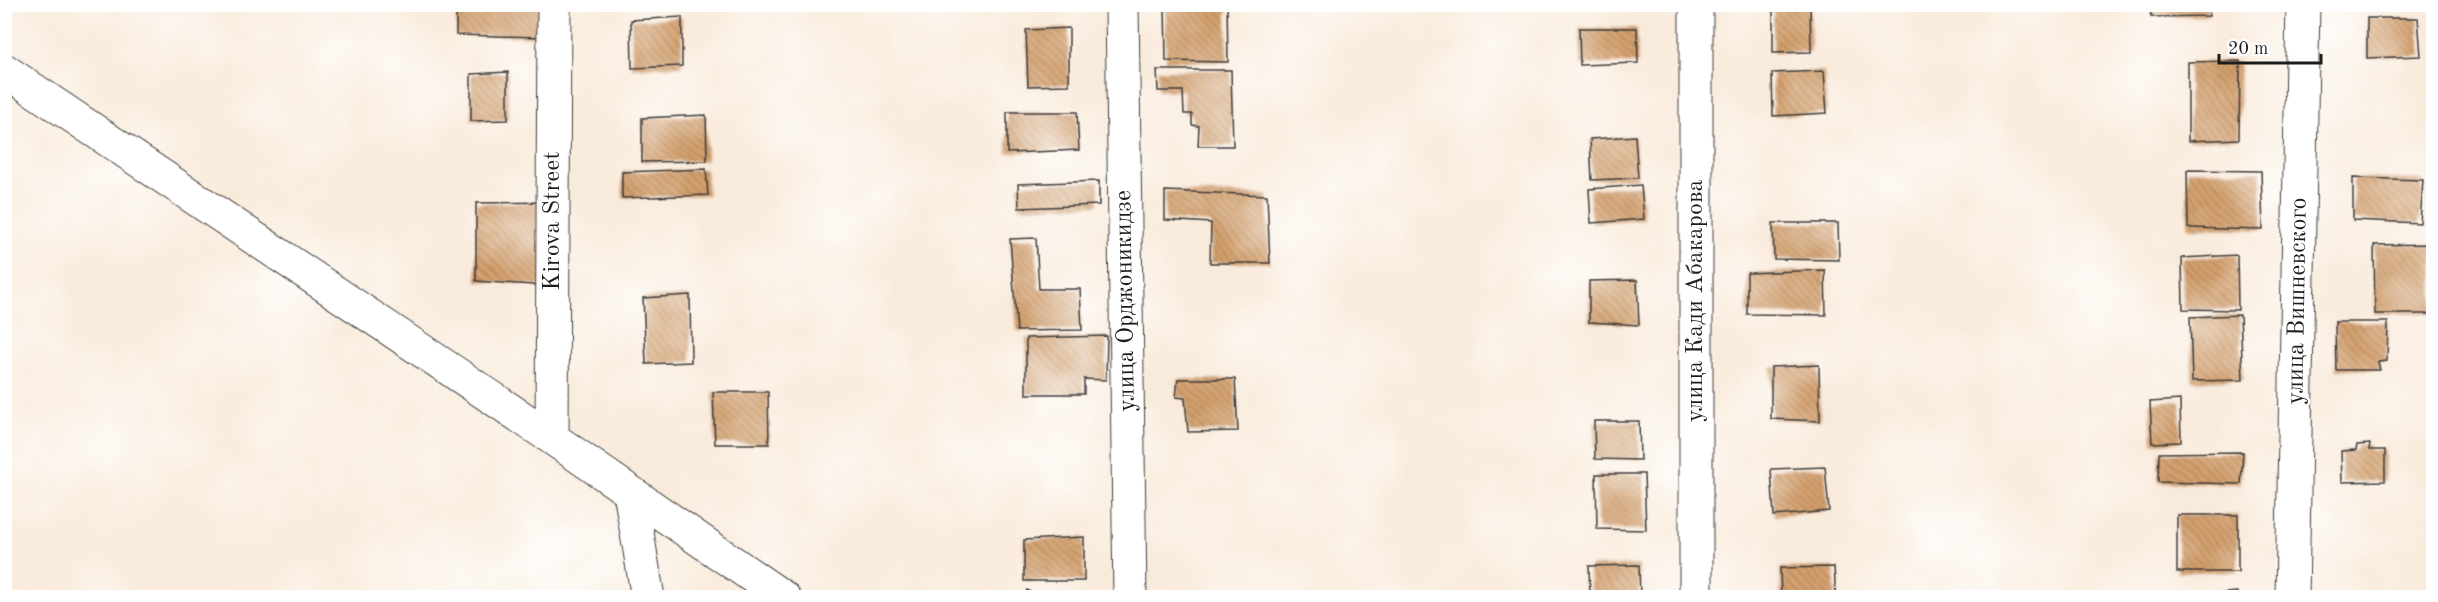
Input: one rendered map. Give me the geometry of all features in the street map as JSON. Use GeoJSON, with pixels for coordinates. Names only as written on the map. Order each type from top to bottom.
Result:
{"type":"FeatureCollection","features":[{"type":"Feature","properties":{"kind":"street","name":"Kirova Street"},"geometry":{"type":"LineString","coordinates":[[552,438],[554,4]]}},
{"type":"Feature","properties":{"kind":"street","name":"улица Орджоникидзе"},"geometry":{"type":"LineString","coordinates":[[1122,4],[1130,597]]}},
{"type":"Feature","properties":{"kind":"street","name":"улица Кади Абакарова"},"geometry":{"type":"LineString","coordinates":[[1696,4],[1696,597]]}},
{"type":"Feature","properties":{"kind":"street","name":"улица Вишневского"},"geometry":{"type":"LineString","coordinates":[[2292,597],[2303,4]]}},
{"type":"Feature","properties":{"kind":"street"},"geometry":{"type":"LineString","coordinates":[[4,70],[552,438],[784,597]]}},
{"type":"Feature","properties":{"kind":"street"},"geometry":{"type":"LineString","coordinates":[[630,492],[648,597]]}},
{"type":"Feature","properties":{"kind":"building"},"geometry":{"type":"Polygon","coordinates":[[[456,4],[542,4],[543,37],[456,35],[456,4]]]}},
{"type":"Feature","properties":{"kind":"building"},"geometry":{"type":"Polygon","coordinates":[[[1227,4],[1228,62],[1166,61],[1165,6],[1227,4]]]}},
{"type":"Feature","properties":{"kind":"building"},"geometry":{"type":"Polygon","coordinates":[[[1773,4],[1810,4],[1811,52],[1773,53],[1773,4]]]}},
{"type":"Feature","properties":{"kind":"building"},"geometry":{"type":"Polygon","coordinates":[[[2150,4],[2208,4],[2209,16],[2151,17],[2150,4]]]}},
{"type":"Feature","properties":{"kind":"building"},"geometry":{"type":"Polygon","coordinates":[[[682,17],[682,66],[632,68],[631,20],[682,17]]]}},
{"type":"Feature","properties":{"kind":"building"},"geometry":{"type":"Polygon","coordinates":[[[2367,18],[2418,18],[2421,56],[2367,58],[2367,18]]]}},
{"type":"Feature","properties":{"kind":"building"},"geometry":{"type":"Polygon","coordinates":[[[1069,28],[1069,85],[1028,86],[1026,30],[1069,28]]]}},
{"type":"Feature","properties":{"kind":"building"},"geometry":{"type":"Polygon","coordinates":[[[1579,28],[1637,28],[1638,63],[1580,65],[1579,28]]]}},
{"type":"Feature","properties":{"kind":"building"},"geometry":{"type":"Polygon","coordinates":[[[2240,61],[2239,139],[2188,141],[2188,62],[2240,61]]]}},
{"type":"Feature","properties":{"kind":"building"},"geometry":{"type":"Polygon","coordinates":[[[1157,70],[1231,70],[1233,146],[1198,146],[1199,126],[1192,125],[1192,114],[1184,114],[1183,91],[1158,91],[1157,70]]]}},
{"type":"Feature","properties":{"kind":"building"},"geometry":{"type":"Polygon","coordinates":[[[1824,71],[1827,113],[1773,116],[1772,73],[1824,71]]]}},
{"type":"Feature","properties":{"kind":"building"},"geometry":{"type":"Polygon","coordinates":[[[508,72],[508,120],[471,121],[471,74],[508,72]]]}},
{"type":"Feature","properties":{"kind":"building"},"geometry":{"type":"Polygon","coordinates":[[[1007,112],[1077,112],[1079,150],[1007,153],[1007,112]]]}},
{"type":"Feature","properties":{"kind":"building"},"geometry":{"type":"Polygon","coordinates":[[[706,115],[707,161],[642,162],[642,118],[706,115]]]}},
{"type":"Feature","properties":{"kind":"building"},"geometry":{"type":"Polygon","coordinates":[[[1635,136],[1638,178],[1592,180],[1590,139],[1635,136]]]}},
{"type":"Feature","properties":{"kind":"building"},"geometry":{"type":"Polygon","coordinates":[[[706,169],[708,195],[622,198],[622,172],[706,169]]]}},
{"type":"Feature","properties":{"kind":"building"},"geometry":{"type":"Polygon","coordinates":[[[2187,170],[2261,171],[2263,230],[2188,228],[2187,170]]]}},
{"type":"Feature","properties":{"kind":"building"},"geometry":{"type":"Polygon","coordinates":[[[2353,178],[2423,180],[2420,223],[2353,220],[2353,178]]]}},
{"type":"Feature","properties":{"kind":"building"},"geometry":{"type":"Polygon","coordinates":[[[1099,181],[1099,205],[1019,208],[1018,184],[1099,181]]]}},
{"type":"Feature","properties":{"kind":"building"},"geometry":{"type":"Polygon","coordinates":[[[1641,185],[1644,219],[1591,223],[1589,189],[1641,185]]]}},
{"type":"Feature","properties":{"kind":"building"},"geometry":{"type":"Polygon","coordinates":[[[1165,191],[1267,195],[1270,263],[1210,263],[1211,223],[1165,220],[1165,191]]]}},
{"type":"Feature","properties":{"kind":"building"},"geometry":{"type":"Polygon","coordinates":[[[549,202],[547,286],[476,281],[476,203],[549,202]]]}},
{"type":"Feature","properties":{"kind":"building"},"geometry":{"type":"Polygon","coordinates":[[[1773,223],[1838,223],[1839,260],[1774,259],[1773,223]]]}},
{"type":"Feature","properties":{"kind":"building"},"geometry":{"type":"Polygon","coordinates":[[[1036,238],[1039,289],[1080,289],[1082,330],[1017,331],[1010,239],[1036,238]]]}},
{"type":"Feature","properties":{"kind":"building"},"geometry":{"type":"Polygon","coordinates":[[[2434,244],[2434,314],[2375,314],[2374,245],[2434,244]]]}},
{"type":"Feature","properties":{"kind":"building"},"geometry":{"type":"Polygon","coordinates":[[[2237,255],[2238,310],[2183,309],[2182,258],[2237,255]]]}},
{"type":"Feature","properties":{"kind":"building"},"geometry":{"type":"Polygon","coordinates":[[[1825,270],[1826,315],[1747,314],[1747,273],[1825,270]]]}},
{"type":"Feature","properties":{"kind":"building"},"geometry":{"type":"Polygon","coordinates":[[[1637,280],[1639,325],[1589,322],[1589,281],[1637,280]]]}},
{"type":"Feature","properties":{"kind":"building"},"geometry":{"type":"Polygon","coordinates":[[[690,295],[691,362],[646,364],[643,298],[690,295]]]}},
{"type":"Feature","properties":{"kind":"building"},"geometry":{"type":"Polygon","coordinates":[[[2240,315],[2243,380],[2192,381],[2190,317],[2240,315]]]}},
{"type":"Feature","properties":{"kind":"building"},"geometry":{"type":"Polygon","coordinates":[[[2335,322],[2388,322],[2387,361],[2378,362],[2380,370],[2336,370],[2335,322]]]}},
{"type":"Feature","properties":{"kind":"building"},"geometry":{"type":"Polygon","coordinates":[[[1107,336],[1106,380],[1084,379],[1084,394],[1026,394],[1026,338],[1107,336]]]}},
{"type":"Feature","properties":{"kind":"building"},"geometry":{"type":"Polygon","coordinates":[[[1819,365],[1820,421],[1771,419],[1771,367],[1819,365]]]}},
{"type":"Feature","properties":{"kind":"building"},"geometry":{"type":"Polygon","coordinates":[[[1178,379],[1235,379],[1238,431],[1188,432],[1185,398],[1176,397],[1178,379]]]}},
{"type":"Feature","properties":{"kind":"building"},"geometry":{"type":"Polygon","coordinates":[[[713,392],[768,392],[769,444],[715,444],[713,392]]]}},
{"type":"Feature","properties":{"kind":"building"},"geometry":{"type":"Polygon","coordinates":[[[2180,400],[2181,442],[2152,443],[2150,402],[2180,400]]]}},
{"type":"Feature","properties":{"kind":"building"},"geometry":{"type":"Polygon","coordinates":[[[1594,421],[1639,421],[1640,460],[1595,459],[1594,421]]]}},
{"type":"Feature","properties":{"kind":"building"},"geometry":{"type":"Polygon","coordinates":[[[2370,444],[2369,450],[2385,450],[2385,481],[2342,482],[2341,451],[2356,450],[2357,445],[2370,444]]]}},
{"type":"Feature","properties":{"kind":"building"},"geometry":{"type":"Polygon","coordinates":[[[2243,452],[2241,484],[2158,482],[2159,453],[2243,452]]]}},
{"type":"Feature","properties":{"kind":"building"},"geometry":{"type":"Polygon","coordinates":[[[1825,467],[1829,511],[1774,516],[1771,469],[1825,467]]]}},
{"type":"Feature","properties":{"kind":"building"},"geometry":{"type":"Polygon","coordinates":[[[1596,474],[1644,474],[1646,530],[1597,529],[1596,474]]]}},
{"type":"Feature","properties":{"kind":"building"},"geometry":{"type":"Polygon","coordinates":[[[2177,515],[2238,515],[2238,572],[2177,572],[2177,515]]]}},
{"type":"Feature","properties":{"kind":"building"},"geometry":{"type":"Polygon","coordinates":[[[1084,537],[1084,581],[1024,581],[1024,540],[1084,537]]]}},
{"type":"Feature","properties":{"kind":"building"},"geometry":{"type":"Polygon","coordinates":[[[1639,565],[1640,598],[1590,598],[1589,566],[1639,565]]]}},
{"type":"Feature","properties":{"kind":"building"},"geometry":{"type":"Polygon","coordinates":[[[1834,567],[1836,598],[1781,598],[1780,568],[1834,567]]]}},
{"type":"Feature","properties":{"kind":"building"},"geometry":{"type":"Polygon","coordinates":[[[1027,590],[1040,598],[1023,598],[1027,590]]]}},
{"type":"Feature","properties":{"kind":"building"},"geometry":{"type":"Polygon","coordinates":[[[2237,592],[2237,598],[2185,598],[2184,596],[2237,592]]]}}]}
